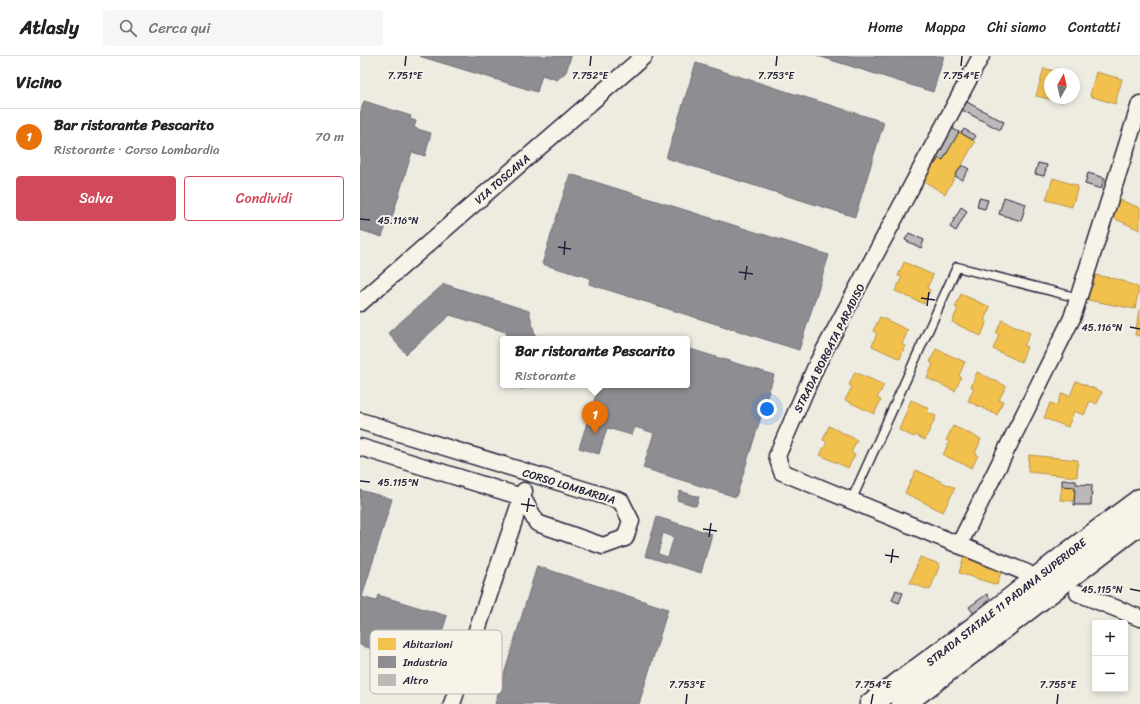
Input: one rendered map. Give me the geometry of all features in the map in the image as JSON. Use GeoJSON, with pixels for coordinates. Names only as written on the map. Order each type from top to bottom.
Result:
{"type":"FeatureCollection","features":[{"type":"Feature","properties":{"kind":"highway","name":"STRADA STATALE 11 PADANA SUPERIORE"},"geometry":{"type":"LineString","coordinates":[[871,704],[974,628],[1069,553],[1140,500]]}},
{"type":"Feature","properties":{"kind":"highway","name":"STRADA STATALE 11 PADANA SUPERIORE"},"geometry":{"type":"LineString","coordinates":[[903,704],[1140,523]]}},
{"type":"Feature","properties":{"kind":"street","name":"VIA TOSCANA"},"geometry":{"type":"LineString","coordinates":[[360,303],[644,56]]}},
{"type":"Feature","properties":{"kind":"street","name":"STRADA BORGATA PARADISO"},"geometry":{"type":"LineString","coordinates":[[981,56],[818,364],[777,456],[782,472],[1027,573]]}},
{"type":"Feature","properties":{"kind":"street"},"geometry":{"type":"LineString","coordinates":[[959,545],[1072,318],[1140,104]]}},
{"type":"Feature","properties":{"kind":"street","name":"CORSO LOMBARDIA"},"geometry":{"type":"LineString","coordinates":[[360,422],[621,502],[631,521],[625,538],[603,546],[538,523],[522,496]]}},
{"type":"Feature","properties":{"kind":"street"},"geometry":{"type":"LineString","coordinates":[[360,447],[522,496]]}},
{"type":"Feature","properties":{"kind":"street"},"geometry":{"type":"LineString","coordinates":[[477,630],[529,474]]}},
{"type":"Feature","properties":{"kind":"street"},"geometry":{"type":"LineString","coordinates":[[1078,593],[1140,618]]}},
{"type":"Feature","properties":{"kind":"street"},"geometry":{"type":"LineString","coordinates":[[452,704],[455,694]]}},
{"type":"Feature","properties":{"kind":"lane"},"geometry":{"type":"LineString","coordinates":[[851,501],[957,267],[1079,298]]}},
{"type":"Feature","properties":{"kind":"building: Abitazioni"},"geometry":{"type":"Polygon","coordinates":[[[1044,68],[1044,98],[1036,96],[1044,68]]]}},
{"type":"Feature","properties":{"kind":"building: Abitazioni"},"geometry":{"type":"Polygon","coordinates":[[[1096,72],[1122,79],[1115,104],[1090,96],[1096,72]]]}},
{"type":"Feature","properties":{"kind":"building: Abitazioni"},"geometry":{"type":"Polygon","coordinates":[[[959,132],[975,142],[945,194],[922,180],[932,163],[935,164],[939,158],[943,160],[959,132]]]}},
{"type":"Feature","properties":{"kind":"building: Abitazioni"},"geometry":{"type":"Polygon","coordinates":[[[1053,178],[1078,186],[1072,207],[1046,200],[1053,178]]]}},
{"type":"Feature","properties":{"kind":"building: Abitazioni"},"geometry":{"type":"Polygon","coordinates":[[[1118,199],[1140,208],[1140,230],[1111,217],[1118,199]]]}},
{"type":"Feature","properties":{"kind":"building: Abitazioni"},"geometry":{"type":"Polygon","coordinates":[[[904,262],[933,275],[927,288],[930,290],[924,304],[895,291],[902,277],[898,276],[904,262]]]}},
{"type":"Feature","properties":{"kind":"building: Abitazioni"},"geometry":{"type":"Polygon","coordinates":[[[1095,275],[1121,280],[1139,288],[1135,309],[1088,300],[1090,285],[1093,286],[1095,275]]]}},
{"type":"Feature","properties":{"kind":"building: Abitazioni"},"geometry":{"type":"Polygon","coordinates":[[[961,294],[990,307],[984,320],[987,321],[981,336],[952,322],[958,308],[955,307],[961,294]]]}},
{"type":"Feature","properties":{"kind":"building: Abitazioni"},"geometry":{"type":"Polygon","coordinates":[[[1140,310],[1140,336],[1135,335],[1140,310]]]}},
{"type":"Feature","properties":{"kind":"building: Abitazioni"},"geometry":{"type":"Polygon","coordinates":[[[880,317],[908,330],[902,344],[905,346],[900,359],[872,346],[877,333],[873,331],[880,317]]]}},
{"type":"Feature","properties":{"kind":"building: Abitazioni"},"geometry":{"type":"Polygon","coordinates":[[[1002,320],[1030,333],[1024,346],[1027,347],[1021,362],[993,349],[999,335],[996,333],[1002,320]]]}},
{"type":"Feature","properties":{"kind":"building: Abitazioni"},"geometry":{"type":"Polygon","coordinates":[[[936,349],[965,362],[959,375],[961,377],[955,391],[927,378],[933,364],[930,362],[936,349]]]}},
{"type":"Feature","properties":{"kind":"building: Abitazioni"},"geometry":{"type":"Polygon","coordinates":[[[855,372],[884,385],[877,398],[881,400],[874,414],[845,400],[852,387],[849,385],[855,372]]]}},
{"type":"Feature","properties":{"kind":"building: Abitazioni"},"geometry":{"type":"Polygon","coordinates":[[[977,372],[1006,386],[999,400],[1003,401],[997,415],[968,401],[974,388],[971,387],[977,372]]]}},
{"type":"Feature","properties":{"kind":"building: Abitazioni"},"geometry":{"type":"Polygon","coordinates":[[[1076,381],[1102,392],[1097,404],[1090,401],[1084,415],[1074,411],[1068,427],[1044,418],[1050,403],[1057,405],[1062,393],[1070,396],[1076,381]]]}},
{"type":"Feature","properties":{"kind":"building: Abitazioni"},"geometry":{"type":"Polygon","coordinates":[[[911,400],[929,408],[927,412],[936,416],[925,440],[899,430],[911,400]]]}},
{"type":"Feature","properties":{"kind":"building: Abitazioni"},"geometry":{"type":"Polygon","coordinates":[[[829,426],[857,440],[851,453],[855,455],[848,468],[820,455],[827,442],[823,440],[829,426]]]}},
{"type":"Feature","properties":{"kind":"building: Abitazioni"},"geometry":{"type":"Polygon","coordinates":[[[953,426],[981,439],[975,454],[978,455],[972,468],[943,455],[949,442],[946,440],[953,426]]]}},
{"type":"Feature","properties":{"kind":"building: Abitazioni"},"geometry":{"type":"Polygon","coordinates":[[[1029,455],[1078,460],[1077,477],[1028,472],[1029,455]]]}},
{"type":"Feature","properties":{"kind":"building: Abitazioni"},"geometry":{"type":"Polygon","coordinates":[[[916,470],[955,488],[943,512],[905,493],[916,470]]]}},
{"type":"Feature","properties":{"kind":"building: Abitazioni"},"geometry":{"type":"Polygon","coordinates":[[[1062,486],[1075,487],[1074,501],[1060,500],[1062,486]]]}},
{"type":"Feature","properties":{"kind":"building: Abitazioni"},"geometry":{"type":"Polygon","coordinates":[[[964,556],[1002,569],[997,585],[959,573],[964,556]]]}},
{"type":"Feature","properties":{"kind":"building: Abitazioni"},"geometry":{"type":"Polygon","coordinates":[[[920,557],[940,564],[930,590],[910,583],[920,557]]]}},
{"type":"Feature","properties":{"kind":"building: Industria"},"geometry":{"type":"Polygon","coordinates":[[[419,56],[571,56],[566,72],[557,80],[542,75],[537,92],[419,56]]]}},
{"type":"Feature","properties":{"kind":"building: Industria"},"geometry":{"type":"Polygon","coordinates":[[[818,56],[944,56],[933,92],[818,56]]]}},
{"type":"Feature","properties":{"kind":"building: Industria"},"geometry":{"type":"Polygon","coordinates":[[[696,63],[884,122],[855,217],[666,158],[696,63]]]}},
{"type":"Feature","properties":{"kind":"building: Industria"},"geometry":{"type":"Polygon","coordinates":[[[364,101],[411,116],[410,119],[416,121],[414,128],[431,133],[425,156],[412,152],[390,224],[387,223],[382,237],[360,230],[360,114],[364,101]]]}},
{"type":"Feature","properties":{"kind":"building: Industria"},"geometry":{"type":"Polygon","coordinates":[[[570,174],[829,255],[799,350],[589,284],[590,278],[542,264],[570,174]]]}},
{"type":"Feature","properties":{"kind":"building: Industria"},"geometry":{"type":"Polygon","coordinates":[[[444,284],[529,311],[535,336],[507,336],[506,332],[450,315],[406,354],[388,333],[444,284]]]}},
{"type":"Feature","properties":{"kind":"building: Industria"},"geometry":{"type":"Polygon","coordinates":[[[690,349],[774,375],[736,497],[643,468],[654,433],[635,427],[632,435],[607,428],[599,454],[579,448],[598,388],[690,388],[690,349]]]}},
{"type":"Feature","properties":{"kind":"building: Industria"},"geometry":{"type":"Polygon","coordinates":[[[360,490],[392,499],[362,597],[376,601],[378,595],[447,616],[443,630],[370,630],[370,648],[360,645],[360,490]]]}},
{"type":"Feature","properties":{"kind":"building: Industria"},"geometry":{"type":"Polygon","coordinates":[[[680,491],[699,497],[696,506],[677,500],[680,491]]]}},
{"type":"Feature","properties":{"kind":"building: Industria"},"geometry":{"type":"Polygon","coordinates":[[[657,517],[712,534],[701,573],[645,556],[657,517]],[[663,533],[658,554],[668,557],[674,537],[663,533]]]}},
{"type":"Feature","properties":{"kind":"building: Industria"},"geometry":{"type":"Polygon","coordinates":[[[537,566],[668,609],[639,704],[495,704],[498,694],[502,694],[502,681],[537,566]]]}},
{"type":"Feature","properties":{"kind":"building: Altro"},"geometry":{"type":"Polygon","coordinates":[[[965,101],[1004,122],[1000,130],[960,109],[965,101]]]}},
{"type":"Feature","properties":{"kind":"building: Altro"},"geometry":{"type":"Polygon","coordinates":[[[950,125],[954,127],[953,129],[959,132],[943,160],[939,158],[935,164],[932,163],[950,125]]]}},
{"type":"Feature","properties":{"kind":"building: Altro"},"geometry":{"type":"Polygon","coordinates":[[[964,129],[976,136],[973,140],[961,133],[964,129]]]}},
{"type":"Feature","properties":{"kind":"building: Altro"},"geometry":{"type":"Polygon","coordinates":[[[1038,163],[1047,165],[1044,176],[1035,174],[1038,163]]]}},
{"type":"Feature","properties":{"kind":"building: Altro"},"geometry":{"type":"Polygon","coordinates":[[[962,165],[969,169],[962,180],[955,176],[962,165]]]}},
{"type":"Feature","properties":{"kind":"building: Altro"},"geometry":{"type":"Polygon","coordinates":[[[1088,173],[1105,178],[1101,189],[1085,184],[1088,173]]]}},
{"type":"Feature","properties":{"kind":"building: Altro"},"geometry":{"type":"Polygon","coordinates":[[[1004,197],[1026,204],[1021,221],[999,214],[1004,197]]]}},
{"type":"Feature","properties":{"kind":"building: Altro"},"geometry":{"type":"Polygon","coordinates":[[[979,198],[988,200],[985,209],[977,207],[979,198]]]}},
{"type":"Feature","properties":{"kind":"building: Altro"},"geometry":{"type":"Polygon","coordinates":[[[961,207],[967,211],[956,231],[950,227],[961,207]]]}},
{"type":"Feature","properties":{"kind":"building: Altro"},"geometry":{"type":"Polygon","coordinates":[[[909,233],[924,240],[921,248],[905,240],[909,233]]]}},
{"type":"Feature","properties":{"kind":"building: Altro"},"geometry":{"type":"Polygon","coordinates":[[[1062,480],[1076,481],[1076,484],[1092,485],[1091,505],[1074,505],[1075,487],[1062,486],[1062,480]]]}},
{"type":"Feature","properties":{"kind":"building: Altro"},"geometry":{"type":"Polygon","coordinates":[[[896,590],[903,593],[899,603],[892,600],[896,590]]]}},
{"type":"Feature","properties":{"kind":"building: Altro"},"geometry":{"type":"Polygon","coordinates":[[[987,594],[992,602],[974,614],[969,607],[987,594]]]}},
{"type":"Feature","properties":{"kind":"place","name":"Bar ristorante Pescarito"},"geometry":{"type":"Point","coordinates":[595,434]}}]}
